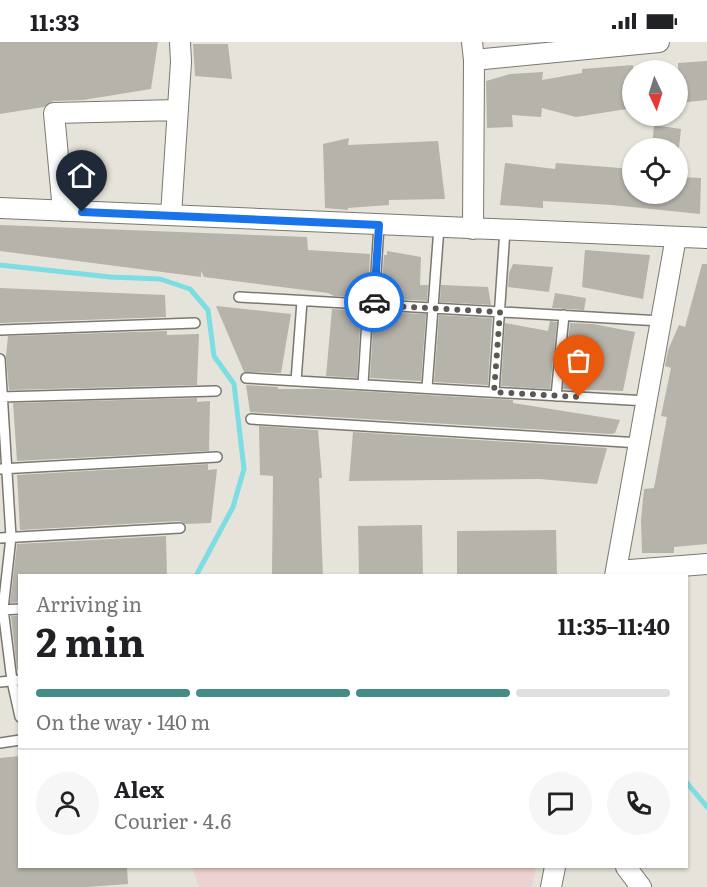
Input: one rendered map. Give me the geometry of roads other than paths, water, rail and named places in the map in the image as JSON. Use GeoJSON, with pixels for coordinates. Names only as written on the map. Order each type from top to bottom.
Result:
{"type":"FeatureCollection","features":[{"type":"Feature","properties":{"kind":"street"},"geometry":{"type":"LineString","coordinates":[[171,215],[181,62],[180,42]]}},
{"type":"Feature","properties":{"kind":"street"},"geometry":{"type":"LineString","coordinates":[[473,229],[473,51],[659,42]]}},
{"type":"Feature","properties":{"kind":"street"},"geometry":{"type":"LineString","coordinates":[[63,211],[54,113],[178,110]]}},
{"type":"Feature","properties":{"kind":"street"},"geometry":{"type":"LineString","coordinates":[[0,208],[707,238]]}},
{"type":"Feature","properties":{"kind":"street"},"geometry":{"type":"LineString","coordinates":[[676,237],[616,573],[707,564]]}},
{"type":"Feature","properties":{"kind":"street"},"geometry":{"type":"LineString","coordinates":[[551,887],[555,868]]}},
{"type":"Feature","properties":{"kind":"street"},"geometry":{"type":"LineString","coordinates":[[627,868],[641,887]]}},
{"type":"Feature","properties":{"kind":"lane"},"geometry":{"type":"LineString","coordinates":[[363,384],[379,225]]}},
{"type":"Feature","properties":{"kind":"lane"},"geometry":{"type":"LineString","coordinates":[[427,388],[439,228]]}},
{"type":"Feature","properties":{"kind":"lane"},"geometry":{"type":"LineString","coordinates":[[494,392],[505,230]]}},
{"type":"Feature","properties":{"kind":"lane"},"geometry":{"type":"LineString","coordinates":[[239,297],[661,321]]}},
{"type":"Feature","properties":{"kind":"lane"},"geometry":{"type":"LineString","coordinates":[[296,381],[302,301]]}},
{"type":"Feature","properties":{"kind":"lane"},"geometry":{"type":"LineString","coordinates":[[556,396],[564,315]]}},
{"type":"Feature","properties":{"kind":"lane"},"geometry":{"type":"LineString","coordinates":[[0,330],[195,323]]}},
{"type":"Feature","properties":{"kind":"lane"},"geometry":{"type":"LineString","coordinates":[[0,359],[4,469],[11,537],[2,609],[18,699]]}},
{"type":"Feature","properties":{"kind":"lane"},"geometry":{"type":"LineString","coordinates":[[246,378],[647,401]]}},
{"type":"Feature","properties":{"kind":"lane"},"geometry":{"type":"LineString","coordinates":[[1,397],[216,391]]}},
{"type":"Feature","properties":{"kind":"lane"},"geometry":{"type":"LineString","coordinates":[[251,419],[640,443]]}},
{"type":"Feature","properties":{"kind":"lane"},"geometry":{"type":"LineString","coordinates":[[4,469],[217,458]]}},
{"type":"Feature","properties":{"kind":"lane"},"geometry":{"type":"LineString","coordinates":[[0,538],[180,528]]}},
{"type":"Feature","properties":{"kind":"lane"},"geometry":{"type":"LineString","coordinates":[[2,609],[18,609]]}},
{"type":"Feature","properties":{"kind":"lane"},"geometry":{"type":"LineString","coordinates":[[0,682],[16,681]]}},
{"type":"Feature","properties":{"kind":"lane"},"geometry":{"type":"LineString","coordinates":[[0,742],[18,740]]}},
{"type":"Feature","properties":{"kind":"waterway"},"geometry":{"type":"LineString","coordinates":[[0,265],[110,277],[160,279],[190,289],[208,310],[214,356],[234,384],[244,469],[233,507],[197,574]]}},
{"type":"Feature","properties":{"kind":"waterway"},"geometry":{"type":"LineString","coordinates":[[688,784],[707,807]]}}]}
